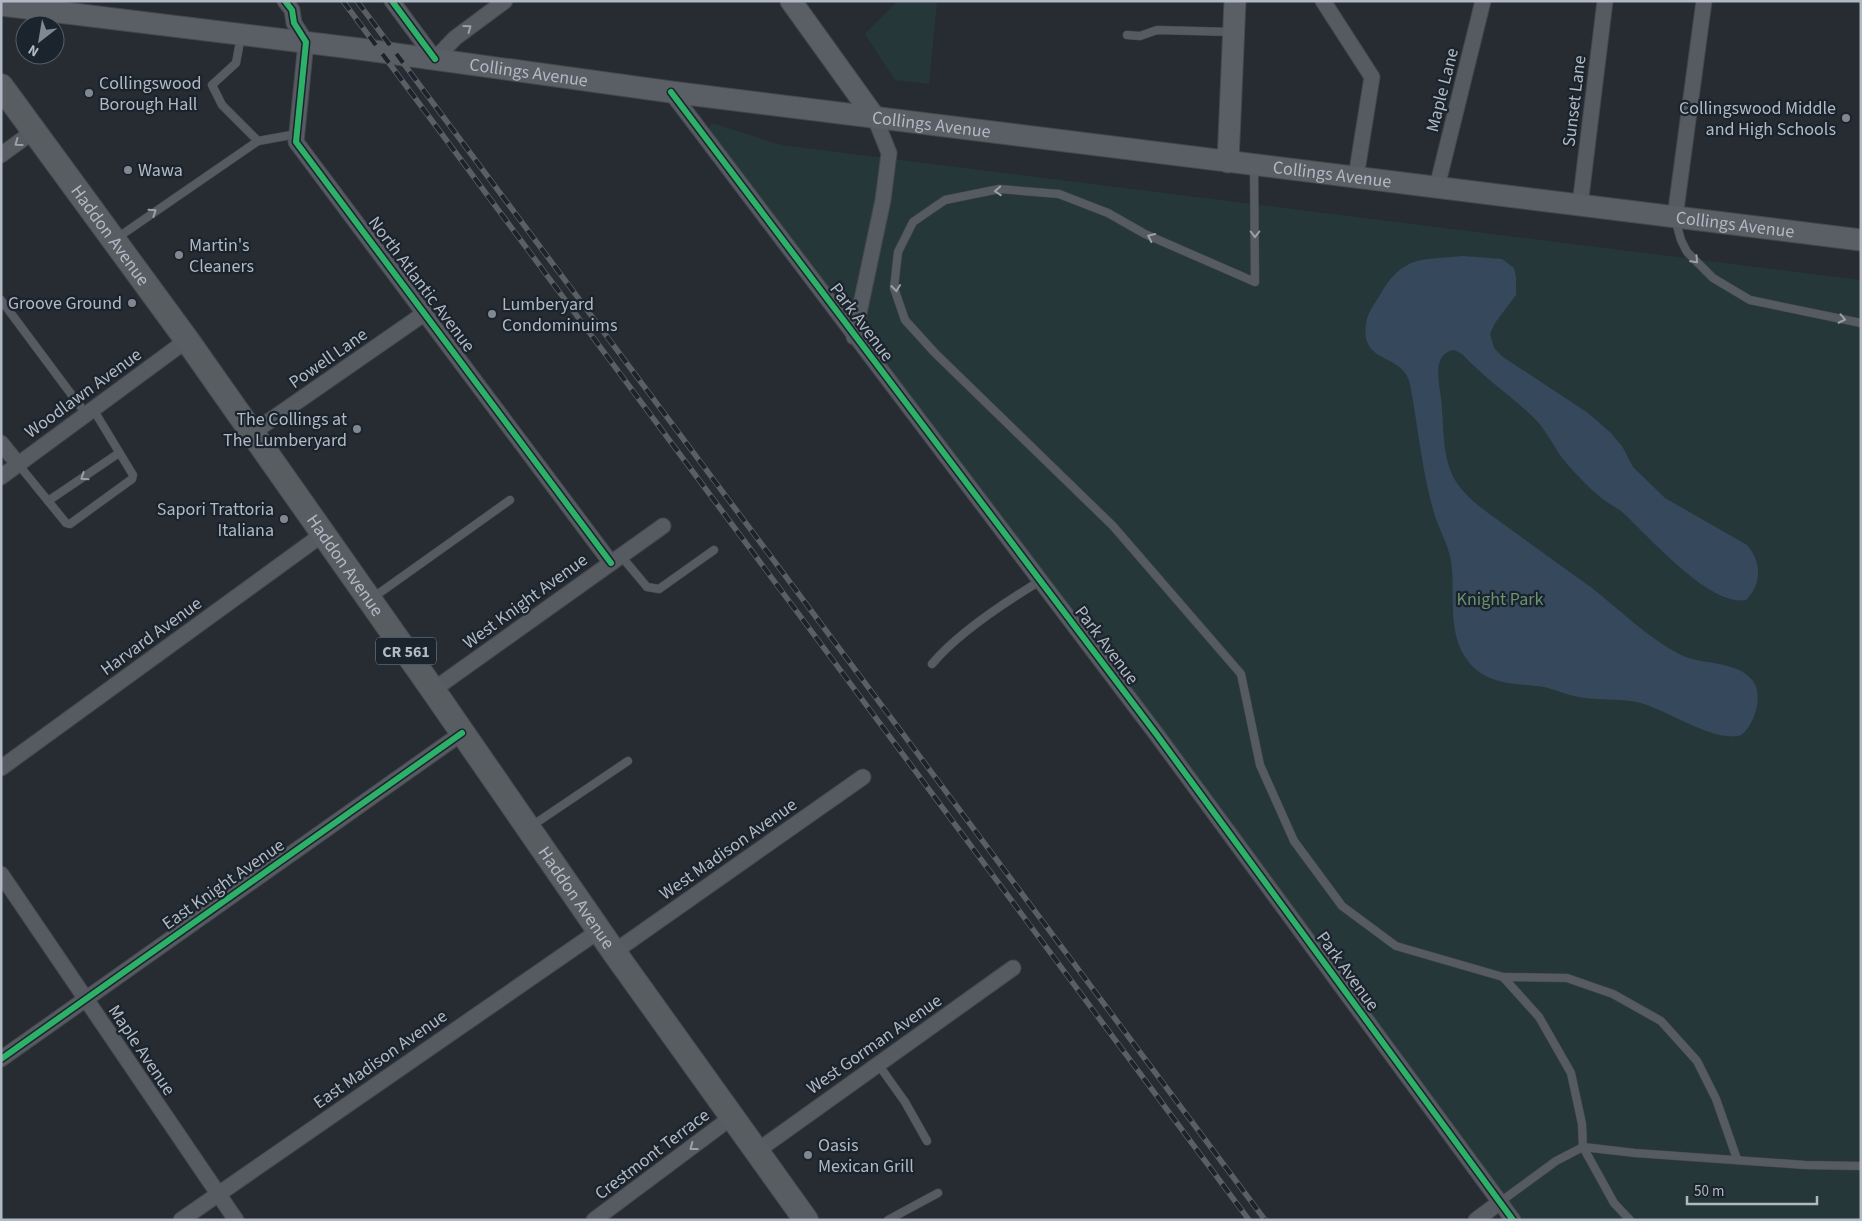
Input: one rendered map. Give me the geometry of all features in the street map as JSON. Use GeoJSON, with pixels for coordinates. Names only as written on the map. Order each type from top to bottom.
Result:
{"type":"FeatureCollection","features":[{"type":"Feature","properties":{"kind":"main road"},"geometry":{"type":"LineString","coordinates":[[791,1],[875,118]]}},
{"type":"Feature","properties":{"kind":"main road"},"geometry":{"type":"LineString","coordinates":[[1228,162],[1235,1]]}},
{"type":"Feature","properties":{"kind":"main road","name":"Collings Avenue"},"geometry":{"type":"LineString","coordinates":[[1,5],[306,42],[875,118],[1861,240]]}},
{"type":"Feature","properties":{"kind":"main road","name":"Haddon Avenue"},"geometry":{"type":"LineString","coordinates":[[1,86],[187,340],[614,952],[806,1220]]}},
{"type":"Feature","properties":{"kind":"street"},"geometry":{"type":"LineString","coordinates":[[392,1],[435,59],[455,38],[505,1]]}},
{"type":"Feature","properties":{"kind":"street"},"geometry":{"type":"LineString","coordinates":[[1323,1],[1372,77],[1356,177]]}},
{"type":"Feature","properties":{"kind":"street","name":"Maple Lane"},"geometry":{"type":"LineString","coordinates":[[1437,187],[1483,1]]}},
{"type":"Feature","properties":{"kind":"street","name":"Sunset Lane"},"geometry":{"type":"LineString","coordinates":[[1580,205],[1605,1]]}},
{"type":"Feature","properties":{"kind":"street"},"geometry":{"type":"LineString","coordinates":[[1675,217],[1704,1]]}},
{"type":"Feature","properties":{"kind":"street"},"geometry":{"type":"LineString","coordinates":[[289,6],[294,23],[306,42]]}},
{"type":"Feature","properties":{"kind":"street","name":"North Atlantic Avenue"},"geometry":{"type":"LineString","coordinates":[[306,42],[296,142],[487,396],[616,560]]}},
{"type":"Feature","properties":{"kind":"street","name":"Park Avenue"},"geometry":{"type":"LineString","coordinates":[[671,92],[854,337],[1157,735],[1513,1220]]}},
{"type":"Feature","properties":{"kind":"street"},"geometry":{"type":"LineString","coordinates":[[854,337],[883,200],[890,153],[875,118]]}},
{"type":"Feature","properties":{"kind":"street"},"geometry":{"type":"LineString","coordinates":[[1,155],[34,131]]}},
{"type":"Feature","properties":{"kind":"street","name":"Powell Lane"},"geometry":{"type":"LineString","coordinates":[[252,433],[425,313]]}},
{"type":"Feature","properties":{"kind":"street","name":"Woodlawn Avenue"},"geometry":{"type":"LineString","coordinates":[[1,477],[187,340]]}},
{"type":"Feature","properties":{"kind":"street"},"geometry":{"type":"LineString","coordinates":[[1,442],[18,464]]}},
{"type":"Feature","properties":{"kind":"street","name":"West Knight Avenue"},"geometry":{"type":"LineString","coordinates":[[433,690],[663,526]]}},
{"type":"Feature","properties":{"kind":"street","name":"Harvard Avenue"},"geometry":{"type":"LineString","coordinates":[[1,768],[324,534]]}},
{"type":"Feature","properties":{"kind":"street","name":"East Knight Avenue"},"geometry":{"type":"LineString","coordinates":[[1,1059],[462,733]]}},
{"type":"Feature","properties":{"kind":"street","name":"West Madison Avenue"},"geometry":{"type":"LineString","coordinates":[[614,952],[864,776]]}},
{"type":"Feature","properties":{"kind":"street","name":"Maple Avenue"},"geometry":{"type":"LineString","coordinates":[[1,874],[217,1195],[236,1220]]}},
{"type":"Feature","properties":{"kind":"street","name":"East Madison Avenue"},"geometry":{"type":"LineString","coordinates":[[181,1220],[600,930]]}},
{"type":"Feature","properties":{"kind":"street","name":"West Gorman Avenue"},"geometry":{"type":"LineString","coordinates":[[757,1151],[1013,968]]}},
{"type":"Feature","properties":{"kind":"street","name":"Crestmont Terrace"},"geometry":{"type":"LineString","coordinates":[[594,1220],[732,1117]]}},
{"type":"Feature","properties":{"kind":"street"},"geometry":{"type":"LineString","coordinates":[[1476,1220],[1500,1202]]}},
{"type":"Feature","properties":{"kind":"lane"},"geometry":{"type":"LineString","coordinates":[[1127,35],[1140,36],[1157,30],[1234,32]]}},
{"type":"Feature","properties":{"kind":"lane"},"geometry":{"type":"LineString","coordinates":[[241,34],[236,63],[212,85],[222,105],[258,141]]}},
{"type":"Feature","properties":{"kind":"lane"},"geometry":{"type":"LineString","coordinates":[[113,241],[258,141],[297,134]]}},
{"type":"Feature","properties":{"kind":"lane"},"geometry":{"type":"LineString","coordinates":[[1254,165],[1255,282],[1144,234],[1108,212],[1059,194],[999,189],[945,200],[914,222],[898,252],[894,288],[905,320],[934,353],[1113,526],[1241,674],[1260,765],[1294,841],[1342,906],[1396,946],[1503,977],[1567,978],[1613,994],[1661,1021],[1697,1061],[1716,1099],[1737,1159]]}},
{"type":"Feature","properties":{"kind":"lane"},"geometry":{"type":"LineString","coordinates":[[1675,217],[1681,240],[1688,252],[1713,278],[1750,300],[1861,323]]}},
{"type":"Feature","properties":{"kind":"lane"},"geometry":{"type":"LineString","coordinates":[[1,300],[89,412],[133,475],[132,479],[70,524],[66,523],[18,464]]}},
{"type":"Feature","properties":{"kind":"lane"},"geometry":{"type":"LineString","coordinates":[[48,501],[119,453]]}},
{"type":"Feature","properties":{"kind":"lane"},"geometry":{"type":"LineString","coordinates":[[370,600],[510,500]]}},
{"type":"Feature","properties":{"kind":"lane"},"geometry":{"type":"LineString","coordinates":[[616,560],[647,587],[659,589],[714,550]]}},
{"type":"Feature","properties":{"kind":"lane"},"geometry":{"type":"LineString","coordinates":[[932,664],[956,640],[1007,602],[1040,581]]}},
{"type":"Feature","properties":{"kind":"lane"},"geometry":{"type":"LineString","coordinates":[[528,828],[628,761]]}},
{"type":"Feature","properties":{"kind":"lane"},"geometry":{"type":"LineString","coordinates":[[1503,977],[1540,1017],[1571,1073],[1582,1124],[1583,1147],[1614,1203],[1630,1220]]}},
{"type":"Feature","properties":{"kind":"lane"},"geometry":{"type":"LineString","coordinates":[[878,1064],[905,1102],[927,1141]]}},
{"type":"Feature","properties":{"kind":"lane"},"geometry":{"type":"LineString","coordinates":[[1500,1202],[1556,1161],[1583,1147],[1635,1153],[1805,1165],[1861,1166]]}},
{"type":"Feature","properties":{"kind":"lane"},"geometry":{"type":"LineString","coordinates":[[888,1220],[938,1192]]}},
{"type":"Feature","properties":{"kind":"green space"},"geometry":{"type":"Polygon","coordinates":[[[898,1],[937,1],[929,84],[895,80],[865,34],[898,1]]]}},
{"type":"Feature","properties":{"kind":"green space","name":"Knight Park"},"geometry":{"type":"Polygon","coordinates":[[[712,123],[781,145],[1861,280],[1861,1220],[1513,1220],[704,135],[712,123]]]}},
{"type":"Feature","properties":{"kind":"water"},"geometry":{"type":"Polygon","coordinates":[[[1463,256],[1502,259],[1514,268],[1516,295],[1495,323],[1490,334],[1494,348],[1503,357],[1588,413],[1611,433],[1622,446],[1633,467],[1665,498],[1747,545],[1752,552],[1757,566],[1758,573],[1755,587],[1746,600],[1731,599],[1697,581],[1679,567],[1621,511],[1591,489],[1567,464],[1536,420],[1462,354],[1454,350],[1443,356],[1438,373],[1445,448],[1450,470],[1455,480],[1479,506],[1592,588],[1656,640],[1688,658],[1728,666],[1746,674],[1753,681],[1758,694],[1753,718],[1746,731],[1741,735],[1730,736],[1704,730],[1637,702],[1582,698],[1544,687],[1513,684],[1493,679],[1476,669],[1461,650],[1454,625],[1451,561],[1430,497],[1410,384],[1406,374],[1399,367],[1374,352],[1368,344],[1365,334],[1367,319],[1371,310],[1388,282],[1405,266],[1424,260],[1463,256]]]}},
{"type":"Feature","properties":{"kind":"railway"},"geometry":{"type":"LineString","coordinates":[[343,1],[1249,1220]]}},
{"type":"Feature","properties":{"kind":"railway"},"geometry":{"type":"LineString","coordinates":[[357,1],[1265,1220]]}},
{"type":"Feature","properties":{"kind":"cycle path"},"geometry":{"type":"LineString","coordinates":[[285,1],[292,10],[294,23],[306,42],[296,142],[611,563]]}},
{"type":"Feature","properties":{"kind":"cycle path"},"geometry":{"type":"LineString","coordinates":[[392,1],[435,59]]}},
{"type":"Feature","properties":{"kind":"cycle path"},"geometry":{"type":"LineString","coordinates":[[671,92],[1157,735],[1513,1220]]}},
{"type":"Feature","properties":{"kind":"cycle path"},"geometry":{"type":"LineString","coordinates":[[1,1059],[462,733]]}},
{"type":"Feature","properties":{"kind":"place","name":"Collingswood Borough Hall"},"geometry":{"type":"Point","coordinates":[89,93]}},
{"type":"Feature","properties":{"kind":"place","name":"Collingswood Middle and High Schools"},"geometry":{"type":"Point","coordinates":[1846,118]}},
{"type":"Feature","properties":{"kind":"place","name":"Wawa"},"geometry":{"type":"Point","coordinates":[128,170]}},
{"type":"Feature","properties":{"kind":"place","name":"Martin's Cleaners"},"geometry":{"type":"Point","coordinates":[179,255]}},
{"type":"Feature","properties":{"kind":"place","name":"Groove Ground"},"geometry":{"type":"Point","coordinates":[132,303]}},
{"type":"Feature","properties":{"kind":"place","name":"Lumberyard Condominuims"},"geometry":{"type":"Point","coordinates":[492,314]}},
{"type":"Feature","properties":{"kind":"place","name":"The Collings at The Lumberyard"},"geometry":{"type":"Point","coordinates":[357,429]}},
{"type":"Feature","properties":{"kind":"place","name":"Sapori Trattoria Italiana"},"geometry":{"type":"Point","coordinates":[284,519]}},
{"type":"Feature","properties":{"kind":"place","name":"Oasis Mexican Grill"},"geometry":{"type":"Point","coordinates":[808,1155]}}]}
